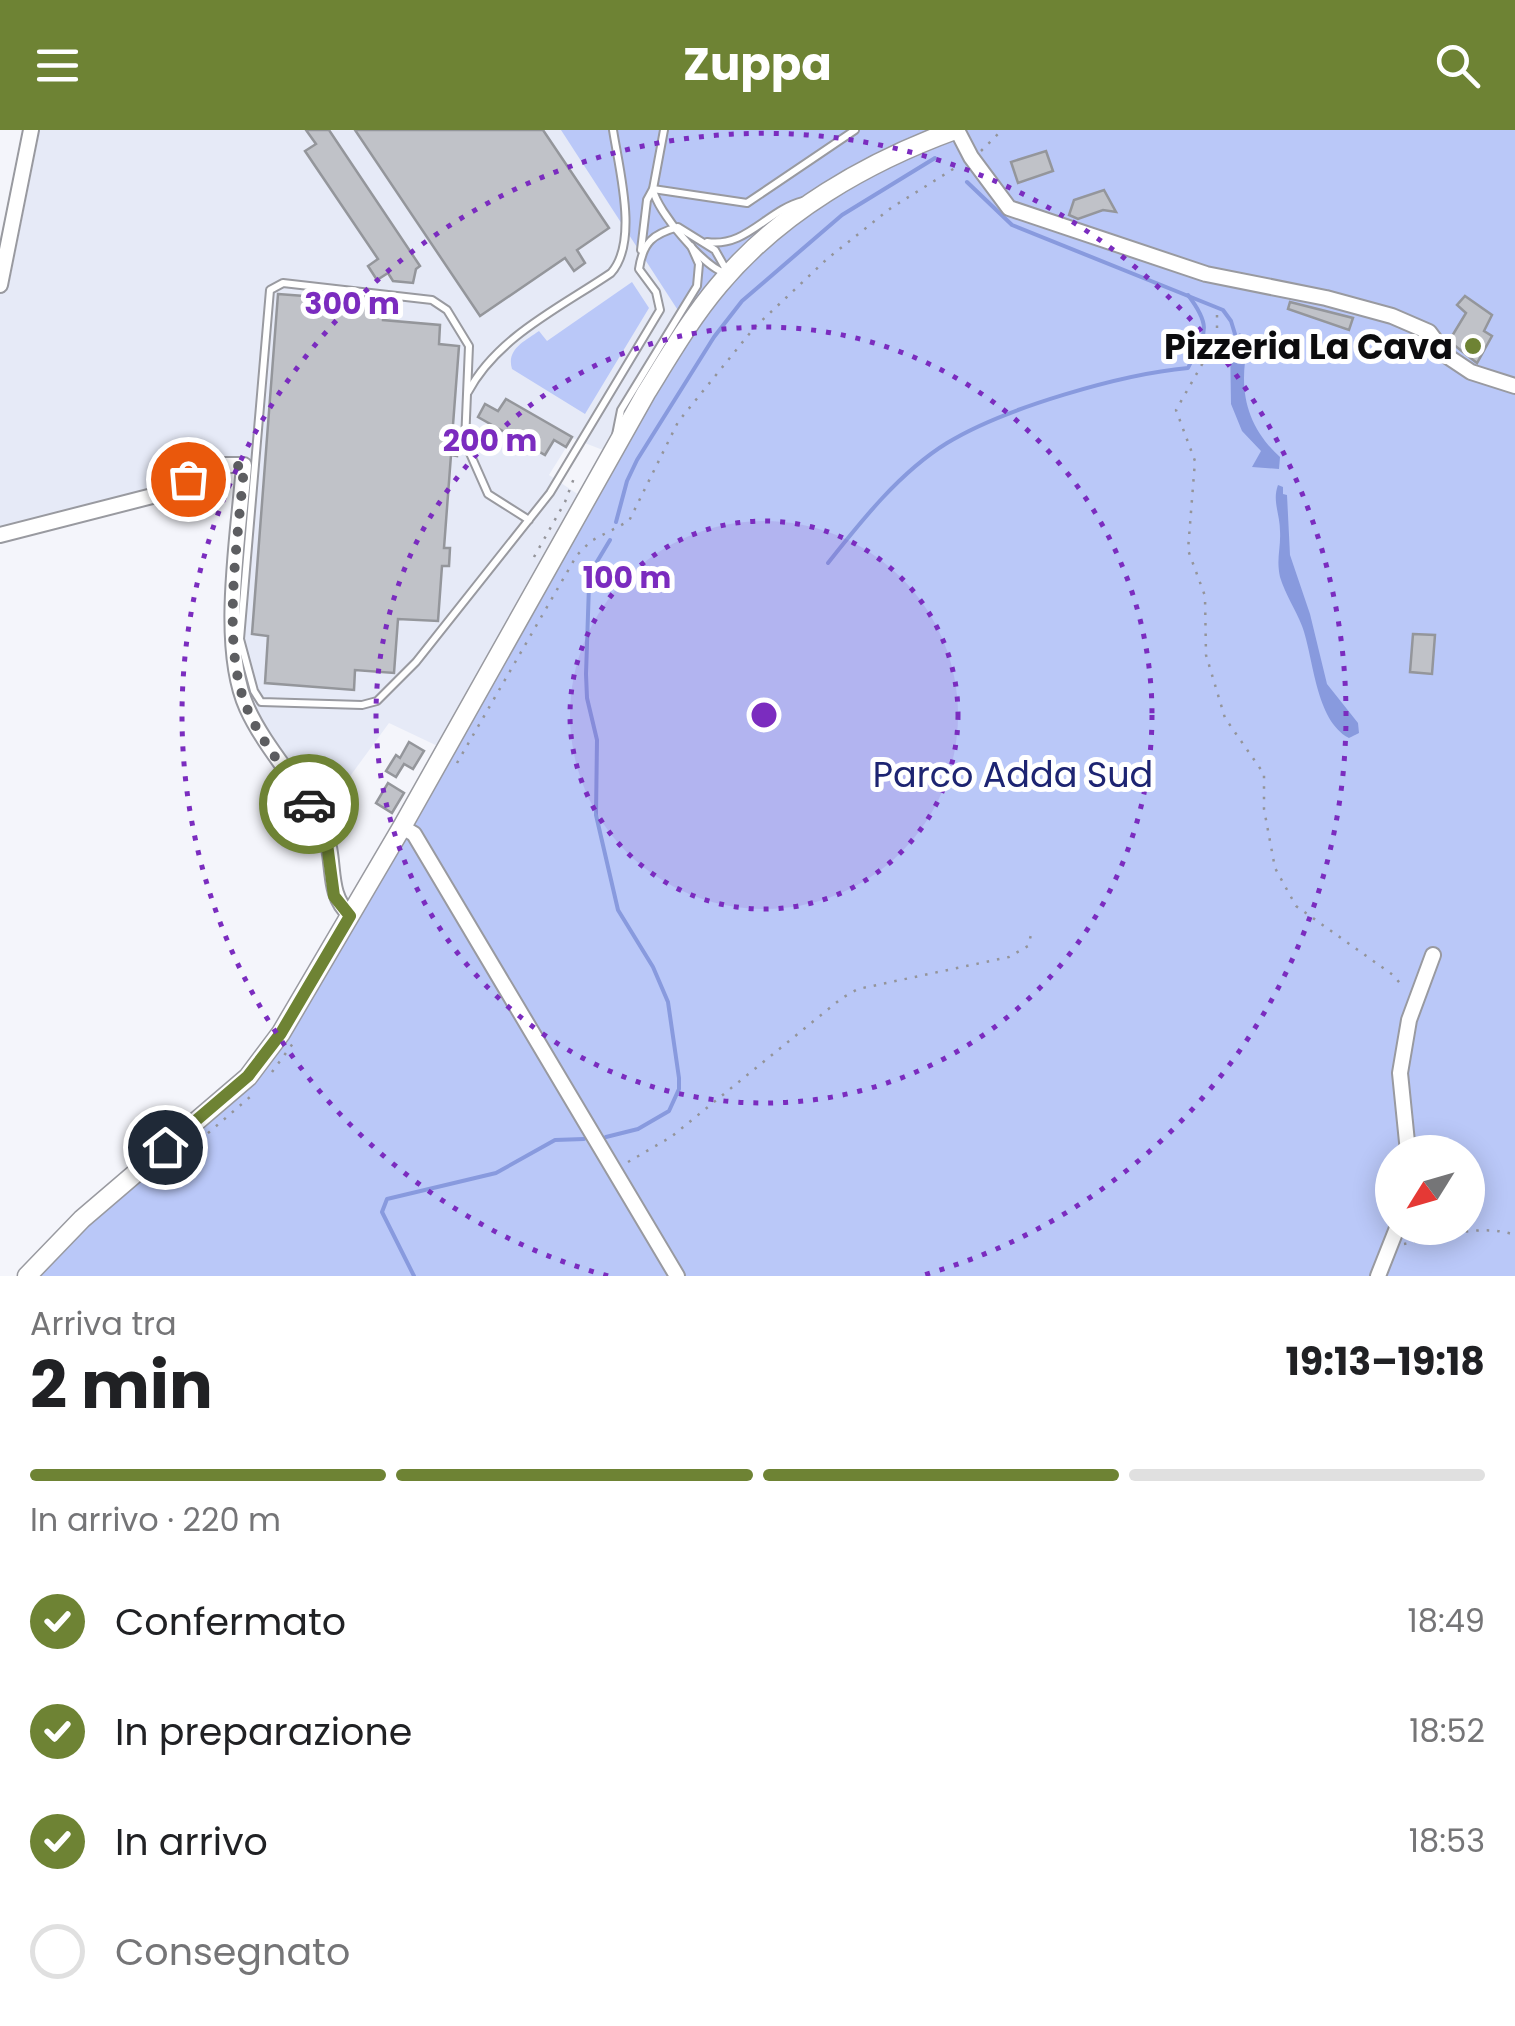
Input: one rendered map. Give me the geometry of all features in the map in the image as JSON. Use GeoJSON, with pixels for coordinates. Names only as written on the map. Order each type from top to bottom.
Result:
{"type":"FeatureCollection","features":[{"type":"Feature","properties":{"kind":"street"},"geometry":{"type":"LineString","coordinates":[[0,286],[31,130]]}},
{"type":"Feature","properties":{"kind":"street"},"geometry":{"type":"LineString","coordinates":[[27,1276],[82,1219],[248,1076],[281,1033],[680,338],[729,274],[814,200],[900,152],[956,130],[1009,208],[1206,274],[1326,298],[1392,316],[1429,332],[1447,356],[1471,372],[1515,386]]}},
{"type":"Feature","properties":{"kind":"street"},"geometry":{"type":"LineString","coordinates":[[0,534],[168,492],[208,466],[244,466],[233,632],[241,692],[259,730],[316,816],[330,854],[334,896],[350,916]]}},
{"type":"Feature","properties":{"kind":"street"},"geometry":{"type":"LineString","coordinates":[[402,827],[414,834],[677,1276]]}},
{"type":"Feature","properties":{"kind":"street"},"geometry":{"type":"LineString","coordinates":[[1406,1135],[1400,1072],[1415,1001],[1433,955]]}},
{"type":"Feature","properties":{"kind":"street"},"geometry":{"type":"LineString","coordinates":[[1378,1276],[1392,1246]]}},
{"type":"Feature","properties":{"kind":"lane"},"geometry":{"type":"LineString","coordinates":[[466,398],[481,371],[501,349],[611,274],[618,265],[626,224],[613,130]]}},
{"type":"Feature","properties":{"kind":"lane"},"geometry":{"type":"LineString","coordinates":[[529,520],[488,494],[465,442],[470,346],[447,310],[432,300],[283,283],[270,290],[240,639],[254,691],[262,702],[362,705],[377,701],[416,662],[529,520],[550,493],[660,310],[656,292],[639,268],[640,238],[664,130]]}},
{"type":"Feature","properties":{"kind":"lane"},"geometry":{"type":"LineString","coordinates":[[653,189],[747,204],[855,130]]}},
{"type":"Feature","properties":{"kind":"lane"},"geometry":{"type":"LineString","coordinates":[[653,189],[658,205],[691,246],[712,267],[729,274]]}},
{"type":"Feature","properties":{"kind":"lane"},"geometry":{"type":"LineString","coordinates":[[701,240],[731,242],[780,209],[814,200]]}},
{"type":"Feature","properties":{"kind":"lane"},"geometry":{"type":"LineString","coordinates":[[678,227],[720,256],[729,274]]}},
{"type":"Feature","properties":{"kind":"lane"},"geometry":{"type":"LineString","coordinates":[[641,255],[652,237],[678,227]]}},
{"type":"Feature","properties":{"kind":"lane"},"geometry":{"type":"LineString","coordinates":[[616,447],[620,410],[697,286],[698,264],[691,246]]}},
{"type":"Feature","properties":{"kind":"path"},"geometry":{"type":"LineString","coordinates":[[454,768],[577,555],[591,540],[629,522],[678,422],[754,328],[827,259],[891,208],[971,157],[1002,130]]}},
{"type":"Feature","properties":{"kind":"path"},"geometry":{"type":"LineString","coordinates":[[1218,315],[1216,338],[1176,410],[1195,461],[1188,550],[1205,596],[1206,655],[1226,718],[1264,774],[1264,809],[1275,868],[1296,906],[1393,975],[1415,1001]]}},
{"type":"Feature","properties":{"kind":"path"},"geometry":{"type":"LineString","coordinates":[[612,1168],[671,1138],[858,989],[1010,957],[1028,946],[1031,934]]}},
{"type":"Feature","properties":{"kind":"path"},"geometry":{"type":"LineString","coordinates":[[266,1079],[297,1038]]}},
{"type":"Feature","properties":{"kind":"path"},"geometry":{"type":"LineString","coordinates":[[188,1150],[254,1092]]}},
{"type":"Feature","properties":{"kind":"path"},"geometry":{"type":"LineString","coordinates":[[1392,1246],[1463,1233],[1499,1230],[1515,1235]]}},
{"type":"Feature","properties":{"kind":"shaded area"},"geometry":{"type":"Polygon","coordinates":[[[31,130],[934,130],[608,452],[572,438],[549,475],[585,499],[446,750],[389,723],[318,820],[259,730],[236,666],[244,466],[208,465],[168,492],[0,535],[0,285],[31,130]]]}},
{"type":"Feature","properties":{"kind":"shaded area"},"geometry":{"type":"Polygon","coordinates":[[[1240,333],[1248,345],[1244,377],[1252,420],[1280,457],[1279,469],[1252,467],[1261,451],[1242,431],[1231,404],[1230,340],[1240,333]]]}},
{"type":"Feature","properties":{"kind":"shaded area"},"geometry":{"type":"Polygon","coordinates":[[[1278,485],[1287,495],[1290,555],[1327,684],[1358,723],[1359,733],[1349,738],[1338,729],[1322,703],[1302,626],[1280,577],[1278,485]]]}},
{"type":"Feature","properties":{"kind":"green space","name":"Parco Adda Sud"},"geometry":{"type":"Polygon","coordinates":[[[561,130],[1515,130],[1515,1276],[35,1276],[84,1223],[250,1082],[692,332],[561,130]]]}},
{"type":"Feature","properties":{"kind":"green space"},"geometry":{"type":"Polygon","coordinates":[[[632,282],[649,308],[585,414],[512,369],[514,351],[523,342],[539,331],[547,341],[632,282]]]}},
{"type":"Feature","properties":{"kind":"building"},"geometry":{"type":"Polygon","coordinates":[[[306,130],[329,130],[420,266],[413,283],[393,281],[388,273],[377,280],[368,266],[378,259],[305,151],[316,144],[306,130]]]}},
{"type":"Feature","properties":{"kind":"building"},"geometry":{"type":"Polygon","coordinates":[[[355,130],[543,130],[609,228],[577,250],[585,263],[574,271],[565,258],[480,316],[355,130]]]}},
{"type":"Feature","properties":{"kind":"building"},"geometry":{"type":"Polygon","coordinates":[[[1046,151],[1053,171],[1018,183],[1011,162],[1046,151]]]}},
{"type":"Feature","properties":{"kind":"building"},"geometry":{"type":"Polygon","coordinates":[[[1104,190],[1116,212],[1103,210],[1078,219],[1069,215],[1074,200],[1104,190]]]}},
{"type":"Feature","properties":{"kind":"building"},"geometry":{"type":"Polygon","coordinates":[[[278,294],[384,302],[383,320],[440,325],[439,344],[459,346],[452,438],[458,438],[457,456],[451,455],[444,548],[450,548],[449,566],[442,566],[438,621],[398,619],[394,673],[355,670],[354,690],[265,683],[268,636],[252,634],[278,294]]]}},
{"type":"Feature","properties":{"kind":"building"},"geometry":{"type":"Polygon","coordinates":[[[1465,296],[1492,315],[1484,331],[1492,336],[1477,363],[1449,341],[1466,313],[1457,305],[1465,296]]]}},
{"type":"Feature","properties":{"kind":"building"},"geometry":{"type":"Polygon","coordinates":[[[1290,302],[1353,318],[1349,330],[1288,309],[1290,302]]]}},
{"type":"Feature","properties":{"kind":"building"},"geometry":{"type":"Polygon","coordinates":[[[506,399],[572,437],[566,447],[554,440],[545,455],[478,417],[485,404],[498,411],[506,399]]]}},
{"type":"Feature","properties":{"kind":"building"},"geometry":{"type":"Polygon","coordinates":[[[1413,634],[1435,635],[1432,674],[1410,672],[1413,634]]]}},
{"type":"Feature","properties":{"kind":"building"},"geometry":{"type":"Polygon","coordinates":[[[409,742],[424,751],[413,769],[404,764],[396,777],[386,771],[409,742]]]}},
{"type":"Feature","properties":{"kind":"building"},"geometry":{"type":"Polygon","coordinates":[[[388,783],[404,793],[392,813],[376,803],[388,783]]]}},
{"type":"Feature","properties":{"kind":"waterway"},"geometry":{"type":"LineString","coordinates":[[616,522],[637,460],[714,337],[742,301],[842,215],[935,158]]}},
{"type":"Feature","properties":{"kind":"waterway"},"geometry":{"type":"LineString","coordinates":[[967,182],[1012,225],[1223,310],[1235,334]]}},
{"type":"Feature","properties":{"kind":"waterway"},"geometry":{"type":"LineString","coordinates":[[828,563],[898,482],[947,443],[1031,405],[1131,377],[1188,368],[1204,331],[1201,315],[1188,295]]}},
{"type":"Feature","properties":{"kind":"waterway"},"geometry":{"type":"LineString","coordinates":[[606,1137],[638,1129],[669,1111],[679,1089],[668,1002],[653,967],[618,910],[596,815],[597,740],[586,674],[589,585],[592,570],[610,540]]}},
{"type":"Feature","properties":{"kind":"waterway"},"geometry":{"type":"LineString","coordinates":[[414,1276],[382,1212],[387,1199],[496,1173],[555,1140],[584,1139]]}},
{"type":"Feature","properties":{"kind":"way so far"},"geometry":{"type":"LineString","coordinates":[[188,479],[208,466],[244,466],[233,632],[236,666],[248,711],[309,804]]}},
{"type":"Feature","properties":{"kind":"place","name":"Pizzeria La Cava"},"geometry":{"type":"Point","coordinates":[1473,346]}},
{"type":"Feature","properties":{"kind":"route"},"geometry":{"type":"LineString","coordinates":[[165,1147],[248,1076],[281,1033],[350,916],[334,896],[326,836],[309,804]]}}]}
